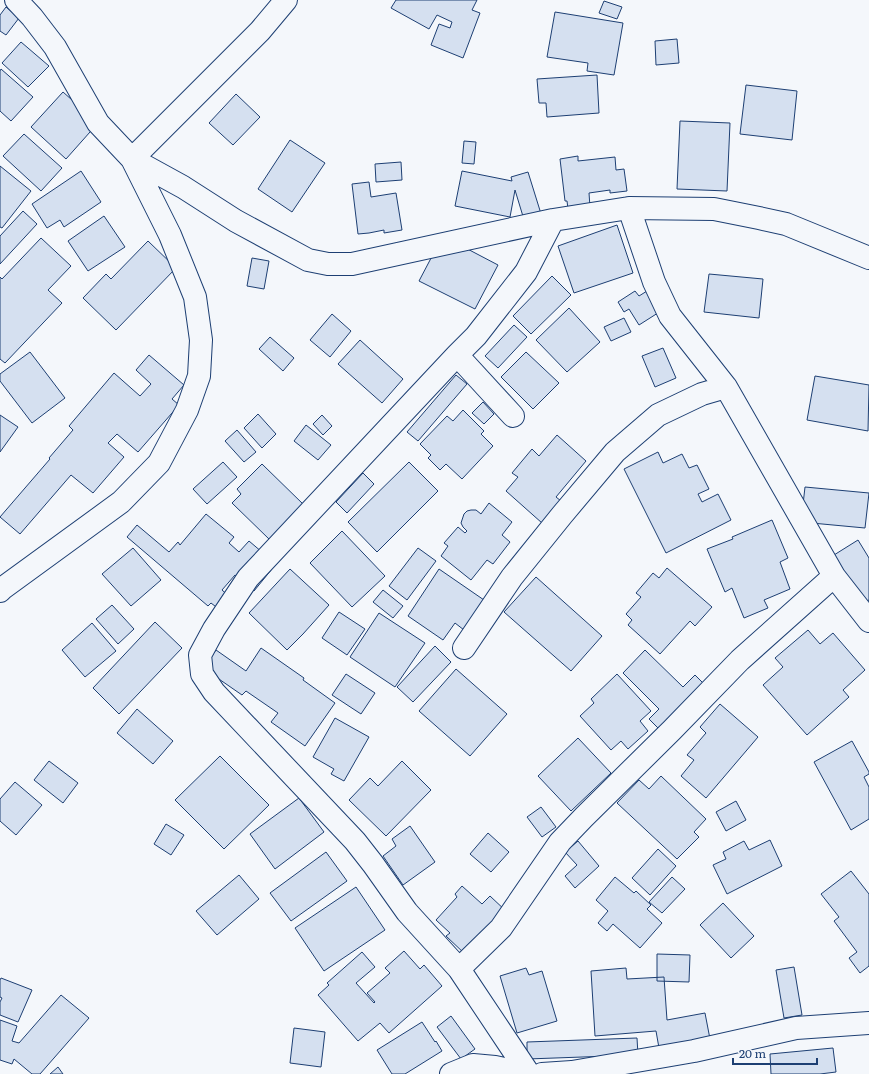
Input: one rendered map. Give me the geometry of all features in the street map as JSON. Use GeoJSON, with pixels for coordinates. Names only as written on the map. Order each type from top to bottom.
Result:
{"type":"FeatureCollection","features":[{"type":"Feature","properties":{"kind":"street"},"geometry":{"type":"LineString","coordinates":[[0,591],[121,502],[159,463],[187,410],[199,376],[201,340],[196,297],[170,235],[132,159],[98,123],[54,47],[32,17],[16,0]]}},
{"type":"Feature","properties":{"kind":"street"},"geometry":{"type":"LineString","coordinates":[[132,159],[260,31],[286,0]]}},
{"type":"Feature","properties":{"kind":"street"},"geometry":{"type":"LineString","coordinates":[[132,159],[183,188],[236,221],[308,260],[328,264],[352,264],[554,220],[629,208],[714,209],[744,215],[786,224],[869,257]]}},
{"type":"Feature","properties":{"kind":"street"},"geometry":{"type":"LineString","coordinates":[[629,208],[654,282],[670,316],[726,387],[834,576],[869,621]]}},
{"type":"Feature","properties":{"kind":"street"},"geometry":{"type":"LineString","coordinates":[[529,1074],[459,969],[407,912],[374,864],[355,841],[214,692],[202,674],[200,655],[214,629],[248,578],[476,336],[526,272],[554,220]]}},
{"type":"Feature","properties":{"kind":"street"},"geometry":{"type":"LineString","coordinates":[[457,355],[513,416]]}},
{"type":"Feature","properties":{"kind":"street"},"geometry":{"type":"LineString","coordinates":[[464,648],[512,577],[615,452],[658,416],[702,394],[726,387]]}},
{"type":"Feature","properties":{"kind":"street"},"geometry":{"type":"LineString","coordinates":[[459,969],[501,928],[560,842],[740,660],[834,576]]}},
{"type":"Feature","properties":{"kind":"street"},"geometry":{"type":"LineString","coordinates":[[542,1074],[572,1072],[694,1051],[796,1028],[869,1023]]}},
{"type":"Feature","properties":{"kind":"street"},"geometry":{"type":"LineString","coordinates":[[451,1074],[472,1065],[495,1067],[526,1074]]}},
{"type":"Feature","properties":{"kind":"building"},"geometry":{"type":"Polygon","coordinates":[[[396,0],[477,0],[472,10],[480,13],[463,58],[431,45],[439,24],[450,28],[452,22],[437,15],[429,29],[391,8],[396,0]]]}},
{"type":"Feature","properties":{"kind":"building"},"geometry":{"type":"Polygon","coordinates":[[[604,1],[622,7],[617,19],[599,13],[604,1]]]}},
{"type":"Feature","properties":{"kind":"building"},"geometry":{"type":"Polygon","coordinates":[[[6,7],[19,18],[6,35],[0,31],[0,15],[6,7]]]}},
{"type":"Feature","properties":{"kind":"building"},"geometry":{"type":"Polygon","coordinates":[[[555,12],[623,23],[614,75],[587,71],[588,63],[547,57],[555,12]]]}},
{"type":"Feature","properties":{"kind":"building"},"geometry":{"type":"Polygon","coordinates":[[[677,39],[679,63],[656,65],[655,41],[677,39]]]}},
{"type":"Feature","properties":{"kind":"building"},"geometry":{"type":"Polygon","coordinates":[[[21,42],[49,66],[28,87],[2,63],[21,42]]]}},
{"type":"Feature","properties":{"kind":"building"},"geometry":{"type":"Polygon","coordinates":[[[1,69],[33,97],[11,121],[0,111],[1,69]]]}},
{"type":"Feature","properties":{"kind":"building"},"geometry":{"type":"Polygon","coordinates":[[[597,75],[599,113],[547,117],[546,103],[539,103],[537,79],[597,75]]]}},
{"type":"Feature","properties":{"kind":"building"},"geometry":{"type":"Polygon","coordinates":[[[746,85],[797,91],[792,140],[740,134],[746,85]]]}},
{"type":"Feature","properties":{"kind":"building"},"geometry":{"type":"Polygon","coordinates":[[[63,92],[98,123],[66,159],[31,127],[63,92]]]}},
{"type":"Feature","properties":{"kind":"building"},"geometry":{"type":"Polygon","coordinates":[[[236,94],[260,117],[233,145],[209,123],[236,94]]]}},
{"type":"Feature","properties":{"kind":"building"},"geometry":{"type":"Polygon","coordinates":[[[680,121],[730,123],[727,191],[677,189],[680,121]]]}},
{"type":"Feature","properties":{"kind":"building"},"geometry":{"type":"Polygon","coordinates":[[[24,134],[62,168],[41,191],[3,156],[24,134]]]}},
{"type":"Feature","properties":{"kind":"building"},"geometry":{"type":"Polygon","coordinates":[[[290,140],[325,163],[292,212],[258,189],[290,140]]]}},
{"type":"Feature","properties":{"kind":"building"},"geometry":{"type":"Polygon","coordinates":[[[464,141],[476,142],[474,164],[462,163],[464,141]]]}},
{"type":"Feature","properties":{"kind":"building"},"geometry":{"type":"Polygon","coordinates":[[[578,156],[578,161],[615,157],[616,170],[624,169],[627,191],[610,193],[610,190],[589,193],[590,207],[568,209],[567,201],[565,201],[560,159],[578,156]]]}},
{"type":"Feature","properties":{"kind":"building"},"geometry":{"type":"Polygon","coordinates":[[[401,162],[402,180],[376,182],[375,164],[401,162]]]}},
{"type":"Feature","properties":{"kind":"building"},"geometry":{"type":"Polygon","coordinates":[[[0,166],[31,191],[2,228],[0,227],[0,166]]]}},
{"type":"Feature","properties":{"kind":"building"},"geometry":{"type":"Polygon","coordinates":[[[81,171],[101,202],[64,227],[60,220],[47,228],[32,204],[81,171]]]}},
{"type":"Feature","properties":{"kind":"building"},"geometry":{"type":"Polygon","coordinates":[[[462,171],[512,181],[511,177],[528,172],[542,217],[525,223],[515,190],[510,217],[455,206],[462,171]]]}},
{"type":"Feature","properties":{"kind":"building"},"geometry":{"type":"Polygon","coordinates":[[[369,182],[371,197],[396,193],[402,230],[384,233],[384,230],[358,234],[352,184],[369,182]]]}},
{"type":"Feature","properties":{"kind":"building"},"geometry":{"type":"Polygon","coordinates":[[[23,211],[37,224],[0,264],[0,236],[23,211]]]}},
{"type":"Feature","properties":{"kind":"building"},"geometry":{"type":"Polygon","coordinates":[[[104,216],[125,247],[88,271],[68,241],[104,216]]]}},
{"type":"Feature","properties":{"kind":"building"},"geometry":{"type":"Polygon","coordinates":[[[617,225],[633,273],[574,293],[558,246],[617,225]]]}},
{"type":"Feature","properties":{"kind":"building"},"geometry":{"type":"Polygon","coordinates":[[[41,238],[71,266],[48,290],[62,303],[5,363],[0,359],[0,277],[2,279],[41,238]]]}},
{"type":"Feature","properties":{"kind":"building"},"geometry":{"type":"Polygon","coordinates":[[[148,241],[176,268],[116,330],[83,298],[106,274],[111,279],[148,241]]]}},
{"type":"Feature","properties":{"kind":"building"},"geometry":{"type":"Polygon","coordinates":[[[439,243],[458,244],[498,265],[475,309],[419,281],[439,243]]]}},
{"type":"Feature","properties":{"kind":"building"},"geometry":{"type":"Polygon","coordinates":[[[252,258],[269,261],[264,289],[247,286],[252,258]]]}},
{"type":"Feature","properties":{"kind":"building"},"geometry":{"type":"Polygon","coordinates":[[[709,274],[763,279],[759,318],[704,312],[709,274]]]}},
{"type":"Feature","properties":{"kind":"building"},"geometry":{"type":"Polygon","coordinates":[[[552,276],[571,295],[531,334],[513,316],[552,276]]]}},
{"type":"Feature","properties":{"kind":"building"},"geometry":{"type":"Polygon","coordinates":[[[635,291],[639,296],[647,291],[661,311],[639,325],[629,309],[624,312],[618,302],[635,291]]]}},
{"type":"Feature","properties":{"kind":"building"},"geometry":{"type":"Polygon","coordinates":[[[569,308],[600,342],[567,372],[536,340],[569,308]]]}},
{"type":"Feature","properties":{"kind":"building"},"geometry":{"type":"Polygon","coordinates":[[[332,314],[351,331],[330,357],[310,340],[332,314]]]}},
{"type":"Feature","properties":{"kind":"building"},"geometry":{"type":"Polygon","coordinates":[[[624,318],[631,332],[611,341],[604,327],[624,318]]]}},
{"type":"Feature","properties":{"kind":"building"},"geometry":{"type":"Polygon","coordinates":[[[514,325],[527,337],[498,368],[485,356],[514,325]]]}},
{"type":"Feature","properties":{"kind":"building"},"geometry":{"type":"Polygon","coordinates":[[[270,337],[294,358],[283,371],[259,349],[270,337]]]}},
{"type":"Feature","properties":{"kind":"building"},"geometry":{"type":"Polygon","coordinates":[[[360,340],[403,379],[382,403],[338,364],[360,340]]]}},
{"type":"Feature","properties":{"kind":"building"},"geometry":{"type":"Polygon","coordinates":[[[663,348],[676,378],[655,387],[642,356],[663,348]]]}},
{"type":"Feature","properties":{"kind":"building"},"geometry":{"type":"Polygon","coordinates":[[[30,352],[65,398],[32,423],[0,381],[0,374],[30,352]]]}},
{"type":"Feature","properties":{"kind":"building"},"geometry":{"type":"Polygon","coordinates":[[[526,352],[559,383],[533,409],[501,377],[526,352]]]}},
{"type":"Feature","properties":{"kind":"building"},"geometry":{"type":"Polygon","coordinates":[[[149,355],[184,385],[172,399],[179,405],[138,452],[117,434],[108,443],[124,457],[93,493],[71,475],[20,534],[0,517],[73,430],[69,426],[114,373],[140,396],[151,384],[136,370],[149,355]]]}},
{"type":"Feature","properties":{"kind":"building"},"geometry":{"type":"Polygon","coordinates":[[[456,375],[467,384],[418,441],[407,432],[456,375]]]}},
{"type":"Feature","properties":{"kind":"building"},"geometry":{"type":"Polygon","coordinates":[[[815,376],[869,385],[868,431],[807,420],[815,376]]]}},
{"type":"Feature","properties":{"kind":"building"},"geometry":{"type":"Polygon","coordinates":[[[483,402],[494,414],[484,424],[472,413],[483,402]]]}},
{"type":"Feature","properties":{"kind":"building"},"geometry":{"type":"Polygon","coordinates":[[[463,410],[484,431],[481,434],[493,446],[462,479],[446,464],[440,470],[428,458],[431,455],[420,444],[447,416],[453,421],[463,410]]]}},
{"type":"Feature","properties":{"kind":"building"},"geometry":{"type":"Polygon","coordinates":[[[258,414],[276,434],[262,448],[244,428],[258,414]]]}},
{"type":"Feature","properties":{"kind":"building"},"geometry":{"type":"Polygon","coordinates":[[[0,415],[18,427],[0,452],[0,415]]]}},
{"type":"Feature","properties":{"kind":"building"},"geometry":{"type":"Polygon","coordinates":[[[322,415],[332,426],[323,435],[313,424],[322,415]]]}},
{"type":"Feature","properties":{"kind":"building"},"geometry":{"type":"Polygon","coordinates":[[[306,425],[331,445],[318,460],[294,441],[306,425]]]}},
{"type":"Feature","properties":{"kind":"building"},"geometry":{"type":"Polygon","coordinates":[[[237,430],[256,452],[244,462],[225,441],[237,430]]]}},
{"type":"Feature","properties":{"kind":"building"},"geometry":{"type":"Polygon","coordinates":[[[557,435],[586,461],[556,497],[561,501],[542,523],[506,491],[518,477],[512,473],[532,449],[539,456],[557,435]]]}},
{"type":"Feature","properties":{"kind":"building"},"geometry":{"type":"Polygon","coordinates":[[[658,452],[663,463],[682,454],[689,468],[697,465],[709,489],[698,494],[702,502],[718,494],[731,520],[666,553],[624,469],[658,452]]]}},
{"type":"Feature","properties":{"kind":"building"},"geometry":{"type":"Polygon","coordinates":[[[223,462],[237,477],[207,504],[193,489],[223,462]]]}},
{"type":"Feature","properties":{"kind":"building"},"geometry":{"type":"Polygon","coordinates":[[[409,462],[438,491],[377,552],[348,522],[409,462]]]}},
{"type":"Feature","properties":{"kind":"building"},"geometry":{"type":"Polygon","coordinates":[[[262,464],[304,505],[270,540],[232,503],[241,494],[237,489],[262,464]]]}},
{"type":"Feature","properties":{"kind":"building"},"geometry":{"type":"Polygon","coordinates":[[[363,473],[374,484],[347,513],[336,502],[363,473]]]}},
{"type":"Feature","properties":{"kind":"building"},"geometry":{"type":"Polygon","coordinates":[[[805,487],[869,493],[865,528],[801,522],[805,487]]]}},
{"type":"Feature","properties":{"kind":"building"},"geometry":{"type":"Polygon","coordinates":[[[489,503],[512,522],[502,535],[510,542],[493,564],[487,560],[471,580],[441,556],[448,546],[444,543],[458,527],[465,533],[467,531],[461,523],[464,514],[467,511],[476,510],[481,514],[489,503]]]}},
{"type":"Feature","properties":{"kind":"building"},"geometry":{"type":"Polygon","coordinates":[[[206,514],[234,537],[229,543],[239,552],[249,541],[276,564],[254,591],[235,575],[222,590],[231,598],[220,610],[211,603],[208,606],[127,537],[137,525],[169,552],[178,542],[180,545],[206,514]]]}},
{"type":"Feature","properties":{"kind":"building"},"geometry":{"type":"Polygon","coordinates":[[[772,520],[788,558],[780,562],[790,589],[764,600],[768,608],[744,618],[732,588],[725,592],[707,549],[733,539],[732,537],[772,520]]]}},
{"type":"Feature","properties":{"kind":"building"},"geometry":{"type":"Polygon","coordinates":[[[342,531],[385,576],[352,607],[310,563],[342,531]]]}},
{"type":"Feature","properties":{"kind":"building"},"geometry":{"type":"Polygon","coordinates":[[[858,540],[869,558],[869,600],[854,609],[826,560],[858,540]]]}},
{"type":"Feature","properties":{"kind":"building"},"geometry":{"type":"Polygon","coordinates":[[[133,548],[161,580],[131,606],[102,574],[133,548]]]}},
{"type":"Feature","properties":{"kind":"building"},"geometry":{"type":"Polygon","coordinates":[[[418,548],[436,561],[407,600],[389,586],[418,548]]]}},
{"type":"Feature","properties":{"kind":"building"},"geometry":{"type":"Polygon","coordinates":[[[667,568],[712,607],[695,626],[690,621],[660,654],[628,625],[632,620],[626,614],[641,597],[636,593],[653,573],[659,578],[667,568]]]}},
{"type":"Feature","properties":{"kind":"building"},"geometry":{"type":"Polygon","coordinates":[[[290,569],[329,605],[287,650],[249,613],[290,569]]]}},
{"type":"Feature","properties":{"kind":"building"},"geometry":{"type":"Polygon","coordinates":[[[439,569],[484,600],[464,630],[455,623],[443,640],[408,616],[439,569]]]}},
{"type":"Feature","properties":{"kind":"building"},"geometry":{"type":"Polygon","coordinates":[[[536,577],[602,636],[571,671],[504,612],[536,577]]]}},
{"type":"Feature","properties":{"kind":"building"},"geometry":{"type":"Polygon","coordinates":[[[383,590],[403,606],[393,618],[373,602],[383,590]]]}},
{"type":"Feature","properties":{"kind":"building"},"geometry":{"type":"Polygon","coordinates":[[[112,605],[134,629],[118,644],[96,619],[112,605]]]}},
{"type":"Feature","properties":{"kind":"building"},"geometry":{"type":"Polygon","coordinates":[[[339,612],[365,629],[347,655],[322,638],[339,612]]]}},
{"type":"Feature","properties":{"kind":"building"},"geometry":{"type":"Polygon","coordinates":[[[379,613],[425,643],[395,687],[350,657],[379,613]]]}},
{"type":"Feature","properties":{"kind":"building"},"geometry":{"type":"Polygon","coordinates":[[[155,622],[182,648],[119,714],[93,688],[155,622]]]}},
{"type":"Feature","properties":{"kind":"building"},"geometry":{"type":"Polygon","coordinates":[[[92,623],[116,651],[85,677],[62,650],[92,623]]]}},
{"type":"Feature","properties":{"kind":"building"},"geometry":{"type":"Polygon","coordinates":[[[808,630],[820,644],[833,633],[865,670],[843,690],[849,697],[807,735],[763,685],[783,667],[775,658],[808,630]]]}},
{"type":"Feature","properties":{"kind":"building"},"geometry":{"type":"Polygon","coordinates":[[[435,646],[451,662],[413,702],[397,687],[435,646]]]}},
{"type":"Feature","properties":{"kind":"building"},"geometry":{"type":"Polygon","coordinates":[[[261,648],[304,678],[303,680],[335,703],[305,746],[271,722],[278,713],[246,691],[242,695],[203,668],[216,650],[246,671],[261,648]]]}},
{"type":"Feature","properties":{"kind":"building"},"geometry":{"type":"Polygon","coordinates":[[[645,650],[683,687],[695,675],[708,688],[663,733],[649,719],[659,709],[623,673],[645,650]]]}},
{"type":"Feature","properties":{"kind":"building"},"geometry":{"type":"Polygon","coordinates":[[[456,669],[507,714],[470,756],[419,711],[456,669]]]}},
{"type":"Feature","properties":{"kind":"building"},"geometry":{"type":"Polygon","coordinates":[[[346,674],[375,693],[361,714],[332,695],[346,674]]]}},
{"type":"Feature","properties":{"kind":"building"},"geometry":{"type":"Polygon","coordinates":[[[617,674],[651,711],[640,721],[648,731],[628,749],[621,741],[611,750],[580,716],[594,703],[591,699],[617,674]]]}},
{"type":"Feature","properties":{"kind":"building"},"geometry":{"type":"Polygon","coordinates":[[[720,704],[758,737],[706,798],[681,776],[694,760],[687,755],[706,733],[700,727],[720,704]]]}},
{"type":"Feature","properties":{"kind":"building"},"geometry":{"type":"Polygon","coordinates":[[[137,709],[173,741],[153,764],[117,733],[137,709]]]}},
{"type":"Feature","properties":{"kind":"building"},"geometry":{"type":"Polygon","coordinates":[[[335,718],[369,737],[344,781],[331,774],[334,769],[313,757],[335,718]]]}},
{"type":"Feature","properties":{"kind":"building"},"geometry":{"type":"Polygon","coordinates":[[[578,738],[611,773],[571,811],[538,776],[578,738]]]}},
{"type":"Feature","properties":{"kind":"building"},"geometry":{"type":"Polygon","coordinates":[[[852,741],[869,772],[869,774],[864,777],[869,787],[869,819],[851,830],[814,762],[852,741]]]}},
{"type":"Feature","properties":{"kind":"building"},"geometry":{"type":"Polygon","coordinates":[[[220,756],[269,805],[224,849],[175,800],[220,756]]]}},
{"type":"Feature","properties":{"kind":"building"},"geometry":{"type":"Polygon","coordinates":[[[49,761],[78,783],[63,803],[34,780],[49,761]]]}},
{"type":"Feature","properties":{"kind":"building"},"geometry":{"type":"Polygon","coordinates":[[[402,761],[431,790],[386,836],[349,800],[370,778],[378,786],[402,761]]]}},
{"type":"Feature","properties":{"kind":"building"},"geometry":{"type":"Polygon","coordinates":[[[661,776],[706,819],[694,832],[699,837],[677,859],[617,803],[639,780],[649,789],[661,776]]]}},
{"type":"Feature","properties":{"kind":"building"},"geometry":{"type":"Polygon","coordinates":[[[15,782],[42,805],[16,835],[0,821],[0,799],[15,782]]]}},
{"type":"Feature","properties":{"kind":"building"},"geometry":{"type":"Polygon","coordinates":[[[299,798],[324,832],[275,869],[250,834],[299,798]]]}},
{"type":"Feature","properties":{"kind":"building"},"geometry":{"type":"Polygon","coordinates":[[[736,801],[746,820],[726,831],[716,812],[736,801]]]}},
{"type":"Feature","properties":{"kind":"building"},"geometry":{"type":"Polygon","coordinates":[[[541,807],[556,827],[542,837],[527,817],[541,807]]]}},
{"type":"Feature","properties":{"kind":"building"},"geometry":{"type":"Polygon","coordinates":[[[166,824],[184,835],[171,855],[154,844],[166,824]]]}},
{"type":"Feature","properties":{"kind":"building"},"geometry":{"type":"Polygon","coordinates":[[[410,826],[435,862],[403,885],[383,856],[396,846],[392,839],[410,826]]]}},
{"type":"Feature","properties":{"kind":"building"},"geometry":{"type":"Polygon","coordinates":[[[488,833],[509,852],[491,872],[470,854],[488,833]]]}},
{"type":"Feature","properties":{"kind":"building"},"geometry":{"type":"Polygon","coordinates":[[[770,840],[782,866],[727,894],[713,865],[726,859],[723,852],[744,841],[749,850],[770,840]]]}},
{"type":"Feature","properties":{"kind":"building"},"geometry":{"type":"Polygon","coordinates":[[[578,841],[599,866],[575,888],[565,876],[577,865],[565,852],[578,841]]]}},
{"type":"Feature","properties":{"kind":"building"},"geometry":{"type":"Polygon","coordinates":[[[658,849],[676,866],[650,895],[632,878],[658,849]]]}},
{"type":"Feature","properties":{"kind":"building"},"geometry":{"type":"Polygon","coordinates":[[[326,852],[347,881],[291,921],[270,893],[326,852]]]}},
{"type":"Feature","properties":{"kind":"building"},"geometry":{"type":"Polygon","coordinates":[[[851,871],[869,894],[869,966],[860,973],[849,958],[857,952],[834,921],[839,917],[821,894],[851,871]]]}},
{"type":"Feature","properties":{"kind":"building"},"geometry":{"type":"Polygon","coordinates":[[[239,875],[259,899],[217,935],[196,911],[239,875]]]}},
{"type":"Feature","properties":{"kind":"building"},"geometry":{"type":"Polygon","coordinates":[[[615,877],[634,893],[636,891],[651,905],[647,909],[662,923],[640,948],[613,924],[607,931],[598,923],[608,911],[596,900],[615,877]]]}},
{"type":"Feature","properties":{"kind":"building"},"geometry":{"type":"Polygon","coordinates":[[[672,877],[685,889],[662,913],[649,902],[672,877]]]}},
{"type":"Feature","properties":{"kind":"building"},"geometry":{"type":"Polygon","coordinates":[[[462,886],[482,904],[490,896],[507,912],[466,955],[446,936],[450,933],[436,920],[457,897],[455,894],[462,886]]]}},
{"type":"Feature","properties":{"kind":"building"},"geometry":{"type":"Polygon","coordinates":[[[356,887],[385,930],[324,971],[295,928],[356,887]]]}},
{"type":"Feature","properties":{"kind":"building"},"geometry":{"type":"Polygon","coordinates":[[[723,903],[754,936],[731,958],[700,925],[723,903]]]}},
{"type":"Feature","properties":{"kind":"building"},"geometry":{"type":"Polygon","coordinates":[[[404,951],[420,969],[424,965],[442,986],[389,1033],[380,1023],[358,1041],[318,995],[329,985],[327,983],[362,952],[375,967],[356,983],[374,1003],[375,1002],[367,993],[390,973],[385,968],[404,951]]]}},
{"type":"Feature","properties":{"kind":"building"},"geometry":{"type":"Polygon","coordinates":[[[657,954],[690,955],[689,982],[657,981],[657,954]]]}},
{"type":"Feature","properties":{"kind":"building"},"geometry":{"type":"Polygon","coordinates":[[[794,967],[802,1015],[784,1018],[776,970],[794,967]]]}},
{"type":"Feature","properties":{"kind":"building"},"geometry":{"type":"Polygon","coordinates":[[[526,968],[529,975],[542,971],[557,1021],[517,1033],[500,976],[526,968]]]}},
{"type":"Feature","properties":{"kind":"building"},"geometry":{"type":"Polygon","coordinates":[[[626,968],[627,979],[664,977],[667,1020],[705,1013],[710,1039],[659,1048],[656,1031],[595,1036],[591,971],[626,968]]]}},
{"type":"Feature","properties":{"kind":"building"},"geometry":{"type":"Polygon","coordinates":[[[1,978],[32,990],[18,1022],[0,1015],[0,1002],[2,998],[0,997],[1,978]]]}},
{"type":"Feature","properties":{"kind":"building"},"geometry":{"type":"Polygon","coordinates":[[[61,995],[89,1018],[40,1074],[32,1074],[14,1059],[12,1064],[0,1060],[0,1020],[17,1026],[12,1041],[19,1043],[61,995]]]}},
{"type":"Feature","properties":{"kind":"building"},"geometry":{"type":"Polygon","coordinates":[[[451,1016],[475,1049],[461,1059],[437,1027],[451,1016]]]}},
{"type":"Feature","properties":{"kind":"building"},"geometry":{"type":"Polygon","coordinates":[[[422,1022],[442,1051],[405,1074],[392,1074],[377,1050],[422,1022]]]}},
{"type":"Feature","properties":{"kind":"building"},"geometry":{"type":"Polygon","coordinates":[[[294,1028],[325,1032],[321,1067],[290,1063],[294,1028]]]}},
{"type":"Feature","properties":{"kind":"building"},"geometry":{"type":"Polygon","coordinates":[[[637,1038],[638,1055],[527,1059],[527,1042],[637,1038]]]}},
{"type":"Feature","properties":{"kind":"building"},"geometry":{"type":"Polygon","coordinates":[[[833,1048],[836,1072],[820,1074],[771,1074],[770,1054],[833,1048]]]}},
{"type":"Feature","properties":{"kind":"building"},"geometry":{"type":"Polygon","coordinates":[[[58,1067],[63,1074],[50,1074],[58,1067]]]}}]}
